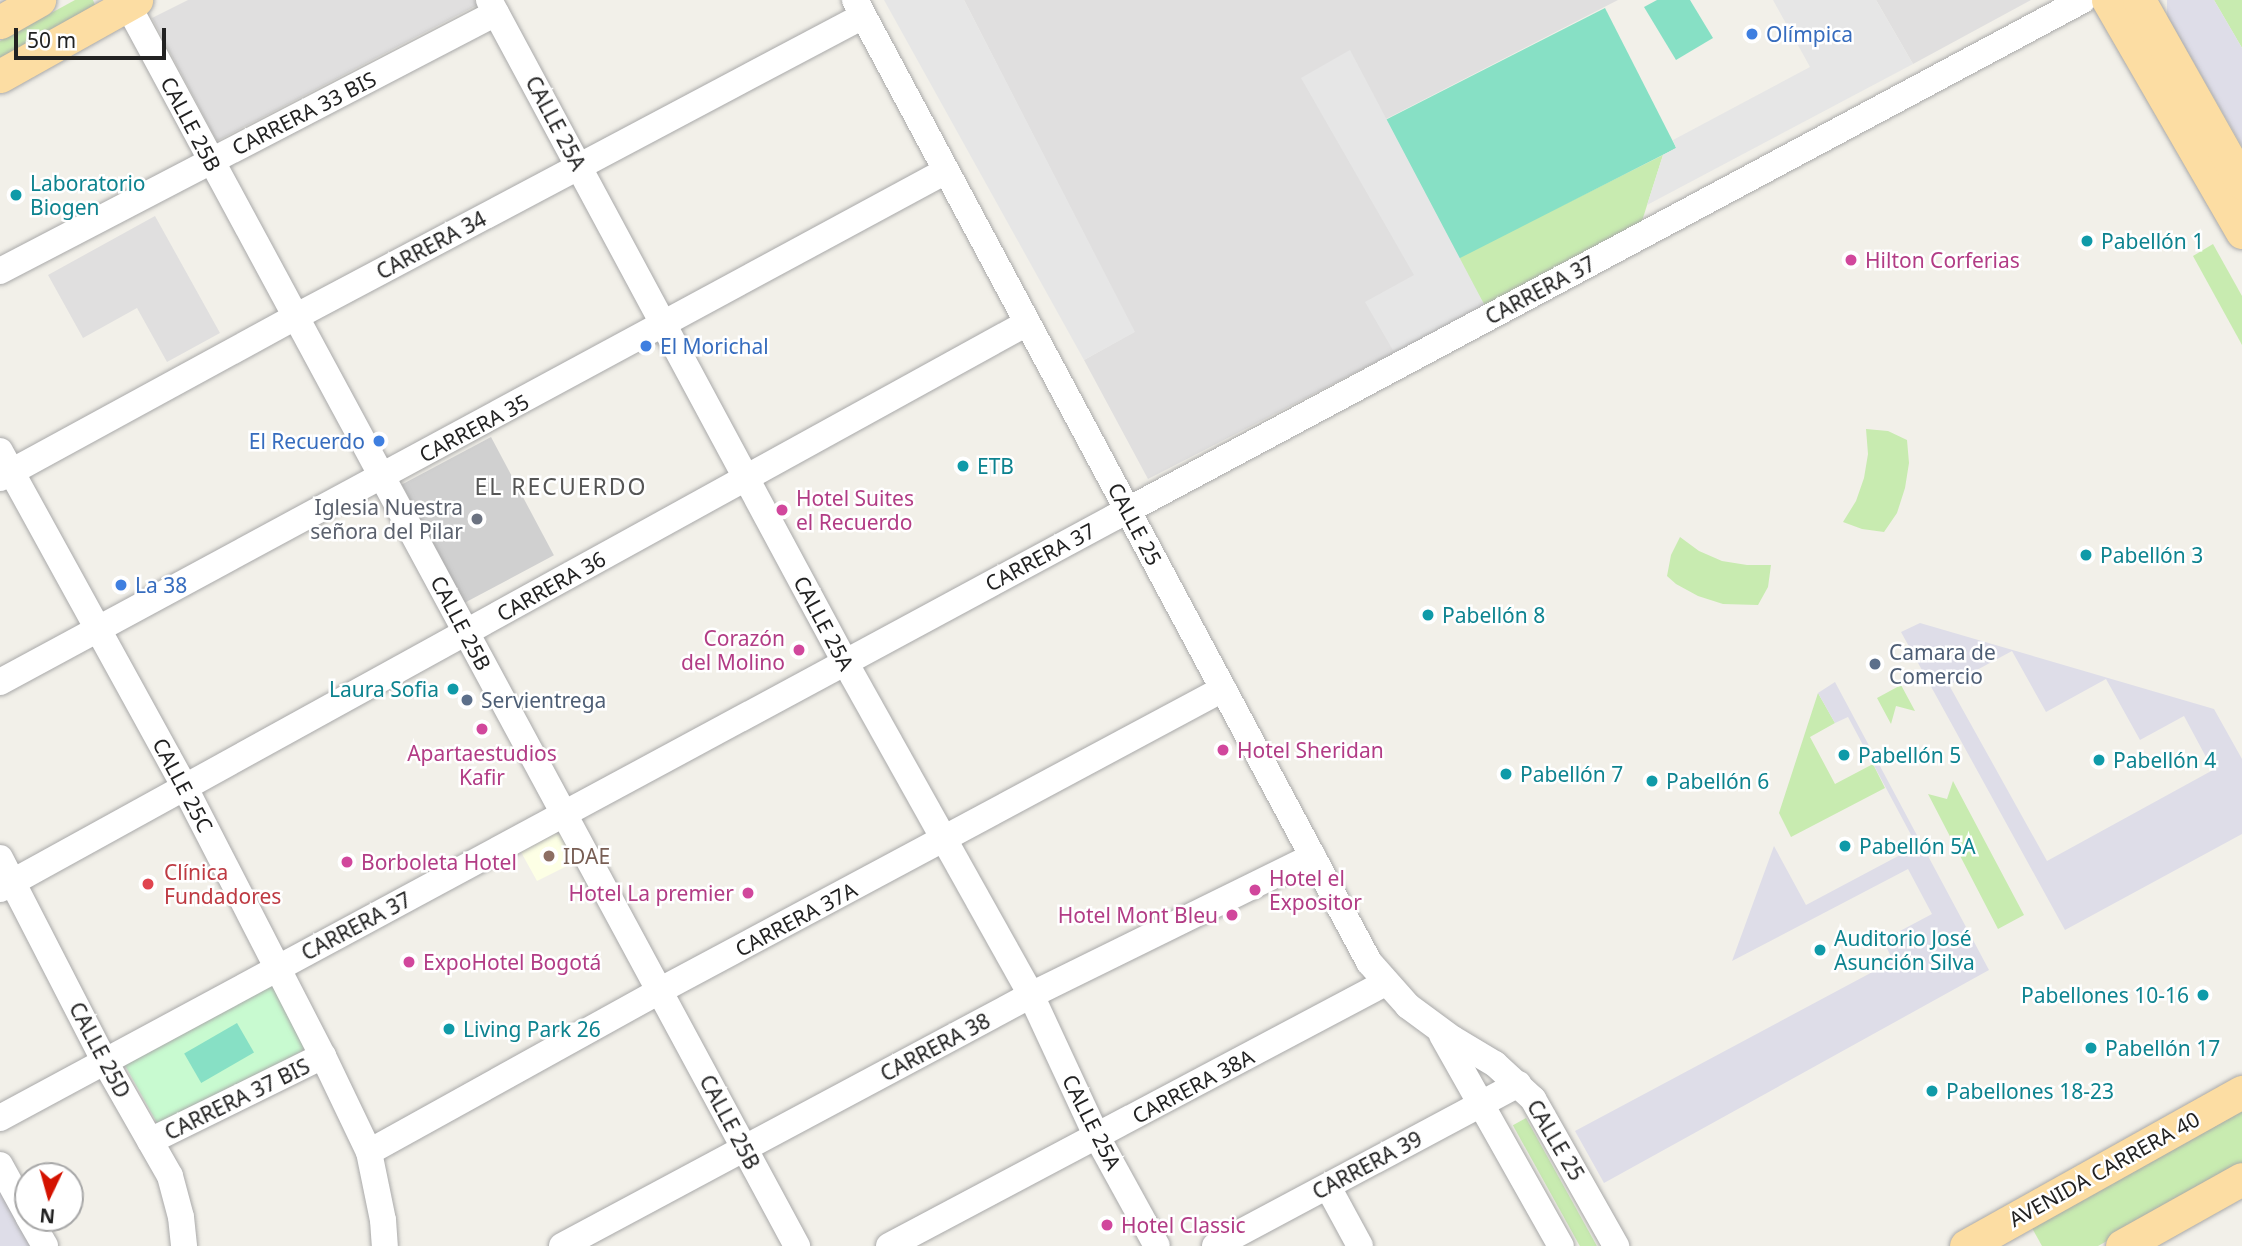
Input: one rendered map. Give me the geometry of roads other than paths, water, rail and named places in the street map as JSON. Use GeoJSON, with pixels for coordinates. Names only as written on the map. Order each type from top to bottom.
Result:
{"type":"FeatureCollection","features":[{"type":"Feature","properties":{"kind":"main road"},"geometry":{"type":"LineString","coordinates":[[0,22],[39,0]]}},
{"type":"Feature","properties":{"kind":"main road"},"geometry":{"type":"LineString","coordinates":[[2108,0],[2242,232]]}},
{"type":"Feature","properties":{"kind":"main road"},"geometry":{"type":"LineString","coordinates":[[2139,0],[2242,183]]}},
{"type":"Feature","properties":{"kind":"main road"},"geometry":{"type":"LineString","coordinates":[[0,75],[129,2]]}},
{"type":"Feature","properties":{"kind":"main road","name":"AVENIDA CARRERA 40"},"geometry":{"type":"LineString","coordinates":[[1966,1246],[2007,1236],[2242,1092]]}},
{"type":"Feature","properties":{"kind":"main road"},"geometry":{"type":"LineString","coordinates":[[2122,1246],[2242,1179]]}},
{"type":"Feature","properties":{"kind":"street","name":"CARRERA 37"},"geometry":{"type":"LineString","coordinates":[[0,1118],[1128,510],[2083,0]]}},
{"type":"Feature","properties":{"kind":"street","name":"CALLE 25B"},"geometry":{"type":"LineString","coordinates":[[129,2],[211,162],[797,1246]]}},
{"type":"Feature","properties":{"kind":"street","name":"CARRERA 33 BIS"},"geometry":{"type":"LineString","coordinates":[[0,271],[211,162],[493,7]]}},
{"type":"Feature","properties":{"kind":"street","name":"CALLE 25A"},"geometry":{"type":"LineString","coordinates":[[493,7],[845,662],[1031,995],[1097,1137],[1157,1246]]}},
{"type":"Feature","properties":{"kind":"street","name":"CALLE 25"},"geometry":{"type":"LineString","coordinates":[[859,8],[1369,962],[1385,983],[1439,1030],[1495,1064],[1518,1084],[1546,1118],[1616,1246]]}},
{"type":"Feature","properties":{"kind":"street","name":"CARRERA 34"},"geometry":{"type":"LineString","coordinates":[[4,467],[579,167],[859,8]]}},
{"type":"Feature","properties":{"kind":"street","name":"CARRERA 35"},"geometry":{"type":"LineString","coordinates":[[0,682],[946,171]]}},
{"type":"Feature","properties":{"kind":"street","name":"CARRERA 36"},"geometry":{"type":"LineString","coordinates":[[7,886],[1027,323]]}},
{"type":"Feature","properties":{"kind":"street","name":"CALLE 25C"},"geometry":{"type":"LineString","coordinates":[[4,467],[98,630],[280,967],[369,1152],[383,1220],[385,1246]]}},
{"type":"Feature","properties":{"kind":"street","name":"CARRERA 37A"},"geometry":{"type":"LineString","coordinates":[[369,1152],[659,991],[944,841],[1223,689]]}},
{"type":"Feature","properties":{"kind":"street","name":"CARRERA 38"},"geometry":{"type":"LineString","coordinates":[[562,1246],[1031,995],[1313,856]]}},
{"type":"Feature","properties":{"kind":"street","name":"CALLE 25D"},"geometry":{"type":"LineString","coordinates":[[0,859],[7,886],[170,1176],[181,1217],[184,1246]]}},
{"type":"Feature","properties":{"kind":"street","name":"CARRERA 38A"},"geometry":{"type":"LineString","coordinates":[[889,1246],[1385,983]]}},
{"type":"Feature","properties":{"kind":"street","name":"CALLE 25"},"geometry":{"type":"LineString","coordinates":[[1439,1030],[1561,1246]]}},
{"type":"Feature","properties":{"kind":"street","name":"CARRERA 37 BIS"},"geometry":{"type":"LineString","coordinates":[[150,1141],[323,1056]]}},
{"type":"Feature","properties":{"kind":"street","name":"CARRERA 39"},"geometry":{"type":"LineString","coordinates":[[1215,1246],[1518,1084]]}},
{"type":"Feature","properties":{"kind":"street"},"geometry":{"type":"LineString","coordinates":[[0,1165],[14,1190]]}},
{"type":"Feature","properties":{"kind":"street"},"geometry":{"type":"LineString","coordinates":[[1328,1187],[1360,1246]]}},
{"type":"Feature","properties":{"kind":"place","name":"Olímpica"},"geometry":{"type":"Point","coordinates":[1752,34]}},
{"type":"Feature","properties":{"kind":"place","name":"Laboratorio Biogen"},"geometry":{"type":"Point","coordinates":[16,195]}},
{"type":"Feature","properties":{"kind":"place","name":"Pabellón 1"},"geometry":{"type":"Point","coordinates":[2087,241]}},
{"type":"Feature","properties":{"kind":"place","name":"Hilton Corferias"},"geometry":{"type":"Point","coordinates":[1851,260]}},
{"type":"Feature","properties":{"kind":"place","name":"El Morichal"},"geometry":{"type":"Point","coordinates":[646,346]}},
{"type":"Feature","properties":{"kind":"place","name":"El Recuerdo"},"geometry":{"type":"Point","coordinates":[379,441]}},
{"type":"Feature","properties":{"kind":"place","name":"ETB"},"geometry":{"type":"Point","coordinates":[963,466]}},
{"type":"Feature","properties":{"kind":"place","name":"Hotel Suites el Recuerdo"},"geometry":{"type":"Point","coordinates":[782,510]}},
{"type":"Feature","properties":{"kind":"place","name":"Iglesia Nuestra señora del Pilar"},"geometry":{"type":"Point","coordinates":[477,519]}},
{"type":"Feature","properties":{"kind":"place","name":"Pabellón 3"},"geometry":{"type":"Point","coordinates":[2086,555]}},
{"type":"Feature","properties":{"kind":"place","name":"La 38"},"geometry":{"type":"Point","coordinates":[121,585]}},
{"type":"Feature","properties":{"kind":"place","name":"Pabellón 8"},"geometry":{"type":"Point","coordinates":[1428,615]}},
{"type":"Feature","properties":{"kind":"place","name":"Corazón del Molino"},"geometry":{"type":"Point","coordinates":[799,650]}},
{"type":"Feature","properties":{"kind":"place","name":"Camara de Comercio"},"geometry":{"type":"Point","coordinates":[1875,664]}},
{"type":"Feature","properties":{"kind":"place","name":"Laura Sofia"},"geometry":{"type":"Point","coordinates":[453,689]}},
{"type":"Feature","properties":{"kind":"place","name":"Servientrega"},"geometry":{"type":"Point","coordinates":[467,700]}},
{"type":"Feature","properties":{"kind":"place","name":"Apartaestudios Kafir"},"geometry":{"type":"Point","coordinates":[482,729]}},
{"type":"Feature","properties":{"kind":"place","name":"Hotel Sheridan"},"geometry":{"type":"Point","coordinates":[1223,750]}},
{"type":"Feature","properties":{"kind":"place","name":"Pabellón 5"},"geometry":{"type":"Point","coordinates":[1844,755]}},
{"type":"Feature","properties":{"kind":"place","name":"Pabellón 4"},"geometry":{"type":"Point","coordinates":[2099,760]}},
{"type":"Feature","properties":{"kind":"place","name":"Pabellón 7"},"geometry":{"type":"Point","coordinates":[1506,774]}},
{"type":"Feature","properties":{"kind":"place","name":"Pabellón 6"},"geometry":{"type":"Point","coordinates":[1652,781]}},
{"type":"Feature","properties":{"kind":"place","name":"Pabellón 5A"},"geometry":{"type":"Point","coordinates":[1845,846]}},
{"type":"Feature","properties":{"kind":"place","name":"IDAE"},"geometry":{"type":"Point","coordinates":[549,856]}},
{"type":"Feature","properties":{"kind":"place","name":"Borboleta Hotel"},"geometry":{"type":"Point","coordinates":[347,862]}},
{"type":"Feature","properties":{"kind":"place","name":"Clínica Fundadores"},"geometry":{"type":"Point","coordinates":[148,884]}},
{"type":"Feature","properties":{"kind":"place","name":"Hotel el Expositor"},"geometry":{"type":"Point","coordinates":[1255,890]}},
{"type":"Feature","properties":{"kind":"place","name":"Hotel La premier"},"geometry":{"type":"Point","coordinates":[748,893]}},
{"type":"Feature","properties":{"kind":"place","name":"Hotel Mont Bleu"},"geometry":{"type":"Point","coordinates":[1232,915]}},
{"type":"Feature","properties":{"kind":"place","name":"Auditorio José Asunción Silva"},"geometry":{"type":"Point","coordinates":[1820,950]}},
{"type":"Feature","properties":{"kind":"place","name":"ExpoHotel Bogotá"},"geometry":{"type":"Point","coordinates":[409,962]}},
{"type":"Feature","properties":{"kind":"place","name":"Pabellones 10-16"},"geometry":{"type":"Point","coordinates":[2203,995]}},
{"type":"Feature","properties":{"kind":"place","name":"Living Park 26"},"geometry":{"type":"Point","coordinates":[449,1029]}},
{"type":"Feature","properties":{"kind":"place","name":"Pabellón 17"},"geometry":{"type":"Point","coordinates":[2091,1048]}},
{"type":"Feature","properties":{"kind":"place","name":"Pabellones 18-23"},"geometry":{"type":"Point","coordinates":[1932,1091]}},
{"type":"Feature","properties":{"kind":"place","name":"Hotel Classic"},"geometry":{"type":"Point","coordinates":[1107,1225]}},
{"type":"Feature","properties":{"kind":"district","name":"EL RECUERDO"},"geometry":{"type":"Point","coordinates":[561,486]}}]}
